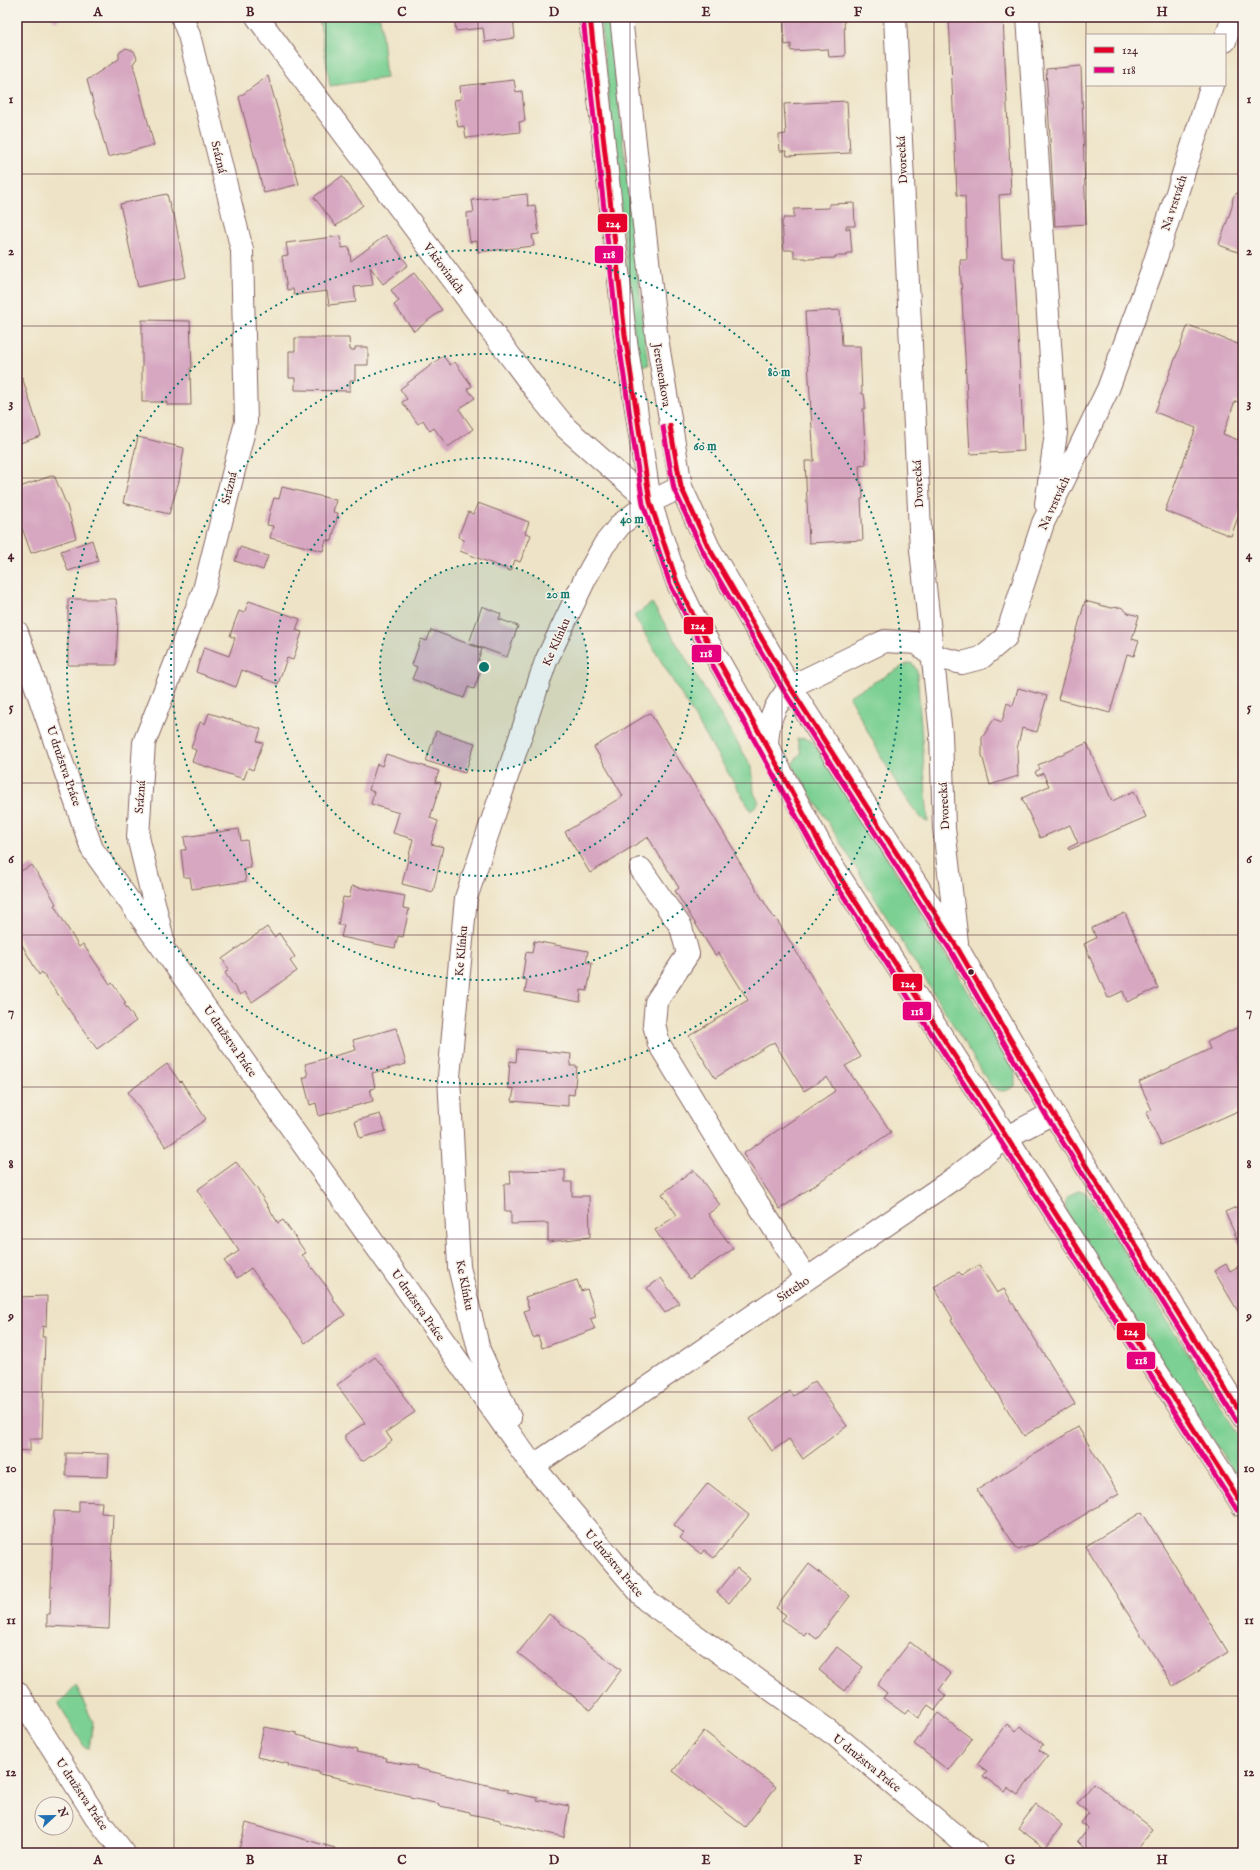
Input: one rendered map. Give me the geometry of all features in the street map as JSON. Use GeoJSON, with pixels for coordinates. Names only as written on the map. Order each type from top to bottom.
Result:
{"type":"FeatureCollection","features":[{"type":"Feature","properties":{"kind":"street","name":"Srázná"},"geometry":{"type":"LineString","coordinates":[[166,951],[138,837],[144,743],[204,590],[246,422],[242,250],[189,34],[182,17]]}},
{"type":"Feature","properties":{"kind":"street","name":"V křovinách"},"geometry":{"type":"LineString","coordinates":[[257,17],[540,396],[566,428],[650,502]]}},
{"type":"Feature","properties":{"kind":"street"},"geometry":{"type":"LineString","coordinates":[[590,17],[625,335],[650,502],[677,582],[693,614],[827,857],[1243,1506]]}},
{"type":"Feature","properties":{"kind":"street","name":"Jeremenkova"},"geometry":{"type":"LineString","coordinates":[[621,17],[656,332],[671,434],[681,487],[709,548],[790,688],[958,949],[1053,1113],[1243,1417]]}},
{"type":"Feature","properties":{"kind":"street","name":"Dvorecká"},"geometry":{"type":"LineString","coordinates":[[895,17],[921,550],[941,734],[944,828],[958,949]]}},
{"type":"Feature","properties":{"kind":"street"},"geometry":{"type":"LineString","coordinates":[[1028,17],[1056,433],[1043,523]]}},
{"type":"Feature","properties":{"kind":"street"},"geometry":{"type":"LineString","coordinates":[[1226,38],[1233,17]]}},
{"type":"Feature","properties":{"kind":"street","name":"Na vrstvách"},"geometry":{"type":"LineString","coordinates":[[767,746],[771,714],[779,700],[790,688],[885,641],[917,643],[933,656],[962,663],[981,658],[1006,636],[1043,523],[1108,389],[1152,270],[1212,86]]}},
{"type":"Feature","properties":{"kind":"street","name":"Ke Klínku"},"geometry":{"type":"LineString","coordinates":[[533,1466],[479,1350],[459,1267],[449,1077],[466,898],[546,661],[585,579],[604,545],[621,524],[650,502],[681,487]]}},
{"type":"Feature","properties":{"kind":"street","name":"U družstva Práce"},"geometry":{"type":"LineString","coordinates":[[17,632],[92,848],[533,1466],[646,1600],[836,1736],[976,1853]]}},
{"type":"Feature","properties":{"kind":"street"},"geometry":{"type":"LineString","coordinates":[[641,870],[681,927],[688,954],[656,1002],[654,1024],[659,1044],[732,1164],[807,1279]]}},
{"type":"Feature","properties":{"kind":"street","name":"Sitteho"},"geometry":{"type":"LineString","coordinates":[[533,1466],[956,1177],[1007,1137],[1053,1113]]}},
{"type":"Feature","properties":{"kind":"street","name":"U družstva Práce"},"geometry":{"type":"LineString","coordinates":[[17,1692],[96,1817],[124,1853]]}},
{"type":"Feature","properties":{"kind":"green space"},"geometry":{"type":"Polygon","coordinates":[[[319,17],[380,17],[386,78],[330,86],[319,17]]]}},
{"type":"Feature","properties":{"kind":"green space"},"geometry":{"type":"Polygon","coordinates":[[[600,17],[609,17],[648,365],[638,368],[600,17]]]}},
{"type":"Feature","properties":{"kind":"green space"},"geometry":{"type":"Polygon","coordinates":[[[652,603],[752,767],[754,793],[759,802],[751,811],[634,616],[652,603]]]}},
{"type":"Feature","properties":{"kind":"green space"},"geometry":{"type":"Polygon","coordinates":[[[909,663],[913,664],[917,671],[928,822],[920,817],[898,786],[849,696],[909,663]]]}},
{"type":"Feature","properties":{"kind":"green space"},"geometry":{"type":"Polygon","coordinates":[[[805,738],[813,742],[916,904],[1015,1070],[1015,1086],[1008,1090],[1000,1091],[991,1086],[792,764],[801,753],[797,739],[805,738]]]}},
{"type":"Feature","properties":{"kind":"green space"},"geometry":{"type":"Polygon","coordinates":[[[1078,1191],[1085,1192],[1091,1198],[1243,1442],[1243,1486],[1067,1213],[1065,1205],[1067,1197],[1078,1191]]]}},
{"type":"Feature","properties":{"kind":"green space"},"geometry":{"type":"Polygon","coordinates":[[[76,1685],[93,1722],[89,1749],[85,1748],[59,1704],[76,1685]]]}},
{"type":"Feature","properties":{"kind":"building"},"geometry":{"type":"Polygon","coordinates":[[[51,17],[60,17],[56,22],[51,17]]]}},
{"type":"Feature","properties":{"kind":"building"},"geometry":{"type":"Polygon","coordinates":[[[454,17],[513,17],[515,38],[485,42],[483,28],[456,31],[454,17]]]}},
{"type":"Feature","properties":{"kind":"building"},"geometry":{"type":"Polygon","coordinates":[[[783,17],[844,17],[845,56],[829,57],[828,49],[791,51],[791,44],[785,45],[783,17]]]}},
{"type":"Feature","properties":{"kind":"building"},"geometry":{"type":"Polygon","coordinates":[[[949,17],[1003,17],[1011,194],[999,195],[1002,258],[1014,258],[1024,451],[970,454],[960,260],[967,260],[965,196],[957,195],[949,17]]]}},
{"type":"Feature","properties":{"kind":"building"},"geometry":{"type":"Polygon","coordinates":[[[126,48],[134,51],[137,58],[133,64],[154,145],[108,157],[87,80],[119,59],[119,53],[126,48]]]}},
{"type":"Feature","properties":{"kind":"building"},"geometry":{"type":"Polygon","coordinates":[[[1081,66],[1086,224],[1055,226],[1046,69],[1081,66]]]}},
{"type":"Feature","properties":{"kind":"building"},"geometry":{"type":"Polygon","coordinates":[[[268,76],[299,184],[264,193],[239,97],[268,76]]]}},
{"type":"Feature","properties":{"kind":"building"},"geometry":{"type":"Polygon","coordinates":[[[514,80],[516,92],[522,91],[525,121],[519,122],[520,132],[466,138],[464,126],[458,127],[454,100],[461,99],[460,86],[514,80]]]}},
{"type":"Feature","properties":{"kind":"building"},"geometry":{"type":"Polygon","coordinates":[[[847,101],[850,153],[787,156],[786,151],[780,151],[779,135],[786,134],[784,104],[847,101]]]}},
{"type":"Feature","properties":{"kind":"building"},"geometry":{"type":"Polygon","coordinates":[[[342,176],[363,205],[336,226],[314,197],[342,176]]]}},
{"type":"Feature","properties":{"kind":"building"},"geometry":{"type":"Polygon","coordinates":[[[1243,191],[1243,254],[1219,245],[1232,207],[1233,197],[1237,193],[1243,191]]]}},
{"type":"Feature","properties":{"kind":"building"},"geometry":{"type":"Polygon","coordinates":[[[167,194],[172,214],[174,214],[186,277],[138,287],[120,204],[167,194]]]}},
{"type":"Feature","properties":{"kind":"building"},"geometry":{"type":"Polygon","coordinates":[[[527,194],[528,206],[535,205],[539,234],[532,235],[534,246],[478,252],[477,241],[470,242],[468,227],[467,213],[474,212],[472,200],[527,194]]]}},
{"type":"Feature","properties":{"kind":"building"},"geometry":{"type":"Polygon","coordinates":[[[854,203],[855,226],[846,226],[846,229],[850,228],[852,253],[847,253],[847,256],[835,256],[835,258],[806,259],[794,258],[794,250],[784,250],[782,222],[784,218],[794,218],[794,209],[829,208],[829,204],[854,203]]]}},
{"type":"Feature","properties":{"kind":"building"},"geometry":{"type":"Polygon","coordinates":[[[386,235],[408,265],[383,284],[370,267],[373,285],[354,287],[356,302],[329,305],[327,291],[294,295],[293,289],[287,290],[282,256],[288,255],[286,243],[341,236],[342,248],[349,247],[351,261],[386,235]]]}},
{"type":"Feature","properties":{"kind":"building"},"geometry":{"type":"Polygon","coordinates":[[[414,273],[442,310],[414,331],[394,305],[399,301],[391,290],[414,273]]]}},
{"type":"Feature","properties":{"kind":"building"},"geometry":{"type":"Polygon","coordinates":[[[840,310],[842,346],[860,346],[862,394],[864,394],[865,401],[865,409],[863,409],[866,465],[859,466],[863,499],[861,499],[863,540],[809,543],[805,461],[814,461],[805,312],[840,310]]]}},
{"type":"Feature","properties":{"kind":"building"},"geometry":{"type":"Polygon","coordinates":[[[142,320],[190,321],[192,368],[190,368],[191,405],[167,405],[167,402],[142,402],[142,320]]]}},
{"type":"Feature","properties":{"kind":"building"},"geometry":{"type":"Polygon","coordinates":[[[1188,325],[1243,346],[1243,397],[1241,403],[1235,401],[1223,434],[1243,442],[1243,504],[1231,536],[1165,511],[1196,428],[1155,412],[1188,325]]]}},
{"type":"Feature","properties":{"kind":"building"},"geometry":{"type":"Polygon","coordinates":[[[295,338],[349,338],[350,350],[355,350],[355,347],[368,347],[368,365],[355,365],[355,380],[350,380],[350,391],[295,390],[295,378],[289,378],[289,351],[295,351],[295,338]]]}},
{"type":"Feature","properties":{"kind":"building"},"geometry":{"type":"Polygon","coordinates":[[[443,356],[450,365],[455,362],[472,386],[467,389],[475,398],[459,409],[473,429],[448,447],[434,428],[430,431],[423,420],[418,424],[402,402],[407,399],[400,389],[443,356]]]}},
{"type":"Feature","properties":{"kind":"building"},"geometry":{"type":"Polygon","coordinates":[[[17,369],[20,378],[22,377],[41,436],[17,444],[17,369]]]}},
{"type":"Feature","properties":{"kind":"building"},"geometry":{"type":"Polygon","coordinates":[[[138,437],[184,448],[179,481],[169,514],[123,503],[138,437]]]}},
{"type":"Feature","properties":{"kind":"building"},"geometry":{"type":"Polygon","coordinates":[[[54,475],[67,506],[76,538],[31,553],[17,514],[17,488],[54,475]]]}},
{"type":"Feature","properties":{"kind":"building"},"geometry":{"type":"Polygon","coordinates":[[[282,487],[336,500],[333,512],[338,513],[332,541],[326,540],[323,551],[270,538],[273,526],[267,525],[270,511],[274,498],[279,499],[282,487]]]}},
{"type":"Feature","properties":{"kind":"building"},"geometry":{"type":"Polygon","coordinates":[[[478,503],[529,522],[525,533],[531,535],[520,562],[515,560],[511,571],[460,551],[464,540],[458,537],[468,512],[473,514],[478,503]]]}},
{"type":"Feature","properties":{"kind":"building"},"geometry":{"type":"Polygon","coordinates":[[[92,540],[98,561],[68,571],[61,551],[92,540]]]}},
{"type":"Feature","properties":{"kind":"building"},"geometry":{"type":"Polygon","coordinates":[[[240,547],[268,556],[263,570],[235,561],[240,547]]]}},
{"type":"Feature","properties":{"kind":"building"},"geometry":{"type":"Polygon","coordinates":[[[68,599],[116,599],[118,620],[116,665],[68,665],[68,599]]]}},
{"type":"Feature","properties":{"kind":"building"},"geometry":{"type":"Polygon","coordinates":[[[249,601],[300,619],[296,630],[302,632],[293,660],[287,658],[278,684],[242,670],[236,687],[196,672],[204,647],[229,656],[235,638],[230,636],[234,624],[239,611],[244,613],[249,601]]]}},
{"type":"Feature","properties":{"kind":"building"},"geometry":{"type":"Polygon","coordinates":[[[1085,601],[1111,608],[1121,607],[1128,613],[1139,616],[1132,639],[1139,641],[1134,656],[1127,654],[1110,713],[1058,699],[1085,601]]]}},
{"type":"Feature","properties":{"kind":"building"},"geometry":{"type":"Polygon","coordinates":[[[482,606],[501,614],[499,619],[518,626],[507,657],[469,643],[482,606]]]}},
{"type":"Feature","properties":{"kind":"building"},"geometry":{"type":"Polygon","coordinates":[[[431,630],[482,649],[478,660],[484,662],[474,689],[468,687],[464,698],[412,679],[417,667],[412,665],[421,639],[427,641],[431,630]]]}},
{"type":"Feature","properties":{"kind":"building"},"geometry":{"type":"Polygon","coordinates":[[[1018,688],[1047,696],[1037,732],[1022,728],[1017,749],[1018,776],[990,785],[982,755],[982,738],[994,719],[1002,722],[1007,703],[1013,706],[1018,688]]]}},
{"type":"Feature","properties":{"kind":"building"},"geometry":{"type":"Polygon","coordinates":[[[209,713],[261,729],[257,741],[263,743],[253,770],[248,768],[244,779],[192,762],[196,750],[191,748],[200,722],[205,724],[209,713]]]}},
{"type":"Feature","properties":{"kind":"building"},"geometry":{"type":"Polygon","coordinates":[[[650,713],[736,853],[734,853],[861,1057],[845,1066],[891,1132],[780,1209],[743,1154],[835,1091],[827,1077],[804,1091],[774,1042],[715,1078],[689,1036],[748,1000],[719,953],[715,955],[675,891],[679,888],[648,837],[590,873],[565,832],[623,796],[594,747],[650,713]]]}},
{"type":"Feature","properties":{"kind":"building"},"geometry":{"type":"Polygon","coordinates":[[[436,731],[475,743],[465,773],[426,761],[436,731]]]}},
{"type":"Feature","properties":{"kind":"building"},"geometry":{"type":"Polygon","coordinates":[[[1087,743],[1112,801],[1134,791],[1146,817],[1069,850],[1068,848],[1078,843],[1070,825],[1040,838],[1022,798],[1049,786],[1043,773],[1037,776],[1035,772],[1040,769],[1038,765],[1087,743]]]}},
{"type":"Feature","properties":{"kind":"building"},"geometry":{"type":"Polygon","coordinates":[[[386,754],[439,771],[435,782],[441,783],[430,818],[438,821],[431,844],[443,847],[433,892],[402,884],[413,839],[393,833],[399,813],[371,804],[374,792],[369,790],[377,764],[382,766],[386,754]]]}},
{"type":"Feature","properties":{"kind":"building"},"geometry":{"type":"Polygon","coordinates":[[[239,829],[241,841],[247,840],[251,868],[244,869],[246,881],[192,889],[190,877],[184,877],[181,850],[186,850],[184,837],[239,829]]]}},
{"type":"Feature","properties":{"kind":"building"},"geometry":{"type":"Polygon","coordinates":[[[32,865],[50,893],[56,904],[54,905],[79,947],[83,944],[110,984],[112,983],[126,1003],[124,1004],[136,1021],[97,1049],[42,972],[39,975],[17,936],[17,873],[32,865]]]}},
{"type":"Feature","properties":{"kind":"building"},"geometry":{"type":"Polygon","coordinates":[[[352,886],[405,896],[403,908],[409,909],[403,937],[398,936],[395,948],[341,937],[344,925],[338,925],[343,897],[349,898],[352,886]]]}},
{"type":"Feature","properties":{"kind":"building"},"geometry":{"type":"Polygon","coordinates":[[[1125,913],[1158,988],[1127,1002],[1123,991],[1108,998],[1084,944],[1096,938],[1092,928],[1125,913]]]}},
{"type":"Feature","properties":{"kind":"building"},"geometry":{"type":"Polygon","coordinates":[[[267,927],[274,937],[279,933],[295,957],[290,961],[297,971],[252,1002],[245,992],[240,995],[225,973],[229,969],[222,959],[267,927]]]}},
{"type":"Feature","properties":{"kind":"building"},"geometry":{"type":"Polygon","coordinates":[[[534,941],[588,951],[586,962],[592,963],[590,977],[587,991],[581,990],[580,1002],[525,992],[527,980],[522,979],[526,952],[532,953],[534,941]]]}},
{"type":"Feature","properties":{"kind":"building"},"geometry":{"type":"Polygon","coordinates":[[[1243,1025],[1243,1123],[1238,1111],[1161,1145],[1146,1113],[1152,1110],[1139,1082],[1210,1049],[1207,1042],[1243,1025]]]}},
{"type":"Feature","properties":{"kind":"building"},"geometry":{"type":"Polygon","coordinates":[[[396,1028],[406,1064],[372,1073],[375,1088],[370,1089],[373,1101],[319,1116],[316,1103],[310,1105],[303,1078],[308,1076],[305,1064],[356,1050],[353,1040],[396,1028]]]}},
{"type":"Feature","properties":{"kind":"building"},"geometry":{"type":"Polygon","coordinates":[[[517,1049],[571,1054],[570,1066],[577,1066],[574,1095],[568,1094],[568,1106],[512,1101],[514,1089],[508,1088],[510,1061],[516,1062],[517,1049]]]}},
{"type":"Feature","properties":{"kind":"building"},"geometry":{"type":"Polygon","coordinates":[[[167,1064],[180,1082],[181,1081],[206,1119],[166,1147],[128,1092],[167,1064]]]}},
{"type":"Feature","properties":{"kind":"building"},"geometry":{"type":"Polygon","coordinates":[[[380,1114],[386,1131],[360,1138],[355,1121],[380,1114]]]}},
{"type":"Feature","properties":{"kind":"building"},"geometry":{"type":"Polygon","coordinates":[[[236,1162],[257,1189],[278,1223],[283,1220],[306,1253],[302,1255],[327,1287],[333,1297],[332,1298],[345,1315],[305,1343],[251,1268],[237,1278],[224,1261],[239,1251],[197,1190],[236,1162]]]}},
{"type":"Feature","properties":{"kind":"building"},"geometry":{"type":"Polygon","coordinates":[[[565,1170],[565,1182],[572,1182],[572,1196],[589,1196],[590,1237],[548,1242],[548,1223],[511,1224],[511,1211],[505,1211],[504,1184],[511,1184],[510,1171],[565,1170]]]}},
{"type":"Feature","properties":{"kind":"building"},"geometry":{"type":"Polygon","coordinates":[[[694,1170],[720,1205],[708,1214],[733,1249],[689,1279],[655,1230],[677,1215],[662,1194],[694,1170]]]}},
{"type":"Feature","properties":{"kind":"building"},"geometry":{"type":"Polygon","coordinates":[[[1243,1204],[1243,1252],[1225,1212],[1243,1204]]]}},
{"type":"Feature","properties":{"kind":"building"},"geometry":{"type":"Polygon","coordinates":[[[1226,1264],[1230,1271],[1243,1264],[1243,1311],[1239,1313],[1214,1271],[1226,1264]]]}},
{"type":"Feature","properties":{"kind":"building"},"geometry":{"type":"Polygon","coordinates":[[[979,1265],[997,1293],[1004,1289],[1075,1404],[1024,1436],[951,1320],[953,1319],[934,1287],[959,1272],[962,1275],[979,1265]]]}},
{"type":"Feature","properties":{"kind":"building"},"geometry":{"type":"Polygon","coordinates":[[[661,1278],[679,1303],[665,1313],[647,1288],[661,1278]]]}},
{"type":"Feature","properties":{"kind":"building"},"geometry":{"type":"Polygon","coordinates":[[[577,1280],[581,1291],[587,1289],[596,1317],[590,1319],[595,1329],[542,1348],[538,1336],[533,1338],[524,1311],[529,1309],[525,1297],[577,1280]]]}},
{"type":"Feature","properties":{"kind":"building"},"geometry":{"type":"Polygon","coordinates":[[[47,1296],[46,1327],[43,1326],[42,1337],[45,1337],[42,1439],[30,1439],[30,1451],[17,1450],[17,1297],[47,1296]]]}},
{"type":"Feature","properties":{"kind":"building"},"geometry":{"type":"Polygon","coordinates":[[[375,1357],[397,1383],[403,1394],[402,1395],[415,1412],[386,1432],[392,1441],[364,1461],[360,1460],[345,1439],[345,1435],[365,1423],[337,1385],[375,1357]]]}},
{"type":"Feature","properties":{"kind":"building"},"geometry":{"type":"Polygon","coordinates":[[[815,1381],[847,1426],[803,1459],[789,1439],[772,1451],[750,1419],[790,1391],[794,1396],[815,1381]]]}},
{"type":"Feature","properties":{"kind":"building"},"geometry":{"type":"Polygon","coordinates":[[[1078,1427],[1119,1494],[1035,1544],[1018,1550],[977,1490],[1078,1427]]]}},
{"type":"Feature","properties":{"kind":"building"},"geometry":{"type":"Polygon","coordinates":[[[66,1453],[109,1454],[108,1477],[66,1476],[66,1453]]]}},
{"type":"Feature","properties":{"kind":"building"},"geometry":{"type":"Polygon","coordinates":[[[708,1483],[749,1515],[714,1558],[704,1550],[701,1554],[680,1538],[684,1533],[674,1525],[708,1483]]]}},
{"type":"Feature","properties":{"kind":"building"},"geometry":{"type":"Polygon","coordinates":[[[79,1501],[102,1502],[101,1513],[113,1514],[109,1629],[47,1626],[47,1614],[50,1614],[54,1511],[79,1512],[79,1501]]]}},
{"type":"Feature","properties":{"kind":"building"},"geometry":{"type":"Polygon","coordinates":[[[1142,1512],[1228,1652],[1173,1686],[1086,1546],[1142,1512]]]}},
{"type":"Feature","properties":{"kind":"building"},"geometry":{"type":"Polygon","coordinates":[[[809,1564],[850,1596],[817,1639],[807,1632],[804,1636],[782,1620],[786,1615],[776,1608],[809,1564]]]}},
{"type":"Feature","properties":{"kind":"building"},"geometry":{"type":"Polygon","coordinates":[[[737,1568],[749,1578],[729,1603],[717,1593],[737,1568]]]}},
{"type":"Feature","properties":{"kind":"building"},"geometry":{"type":"Polygon","coordinates":[[[549,1614],[621,1670],[591,1710],[518,1653],[549,1614]]]}},
{"type":"Feature","properties":{"kind":"building"},"geometry":{"type":"Polygon","coordinates":[[[910,1642],[951,1674],[939,1690],[946,1696],[935,1710],[928,1705],[918,1718],[908,1710],[905,1714],[883,1698],[887,1693],[877,1685],[910,1642]]]}},
{"type":"Feature","properties":{"kind":"building"},"geometry":{"type":"Polygon","coordinates":[[[837,1647],[863,1667],[845,1691],[819,1670],[837,1647]]]}},
{"type":"Feature","properties":{"kind":"building"},"geometry":{"type":"Polygon","coordinates":[[[938,1713],[972,1739],[948,1770],[914,1744],[938,1713]]]}},
{"type":"Feature","properties":{"kind":"building"},"geometry":{"type":"Polygon","coordinates":[[[1007,1724],[1016,1731],[1020,1726],[1043,1744],[1039,1750],[1048,1756],[1018,1795],[1008,1788],[1005,1792],[983,1776],[987,1771],[977,1764],[1007,1724]]]}},
{"type":"Feature","properties":{"kind":"building"},"geometry":{"type":"Polygon","coordinates":[[[264,1727],[297,1733],[297,1735],[357,1750],[356,1752],[387,1758],[386,1761],[417,1766],[416,1768],[508,1790],[507,1792],[538,1798],[537,1800],[569,1806],[564,1837],[500,1822],[500,1820],[470,1814],[470,1812],[440,1806],[440,1804],[410,1798],[410,1796],[349,1782],[349,1780],[319,1774],[319,1772],[288,1766],[289,1764],[257,1757],[264,1727]]]}},
{"type":"Feature","properties":{"kind":"building"},"geometry":{"type":"Polygon","coordinates":[[[704,1731],[776,1787],[745,1827],[673,1771],[704,1731]]]}},
{"type":"Feature","properties":{"kind":"building"},"geometry":{"type":"Polygon","coordinates":[[[1094,1783],[1153,1829],[1135,1853],[1085,1853],[1087,1850],[1078,1841],[1088,1828],[1081,1823],[1089,1813],[1077,1804],[1094,1783]]]}},
{"type":"Feature","properties":{"kind":"building"},"geometry":{"type":"Polygon","coordinates":[[[1036,1804],[1062,1825],[1045,1848],[1018,1828],[1036,1804]]]}},
{"type":"Feature","properties":{"kind":"building"},"geometry":{"type":"Polygon","coordinates":[[[246,1823],[335,1848],[333,1853],[238,1853],[246,1823]]]}},
{"type":"Feature","properties":{"kind":"transit line","name":"124"},"geometry":{"type":"LineString","coordinates":[[590,17],[625,335],[650,502],[677,582],[696,621],[767,746],[827,857],[1243,1506]]}},
{"type":"Feature","properties":{"kind":"transit line","name":"118"},"geometry":{"type":"LineString","coordinates":[[583,18],[618,336],[643,504],[670,584],[690,624],[821,861],[1237,1510]]}},
{"type":"Feature","properties":{"kind":"transit line","name":"124"},"geometry":{"type":"LineString","coordinates":[[670,426],[681,487],[709,548],[790,687],[958,949],[1053,1113],[1243,1417]]}},
{"type":"Feature","properties":{"kind":"transit line","name":"118"},"geometry":{"type":"LineString","coordinates":[[663,427],[674,489],[703,552],[784,691],[952,953],[1047,1117],[1237,1421]]}}]}
